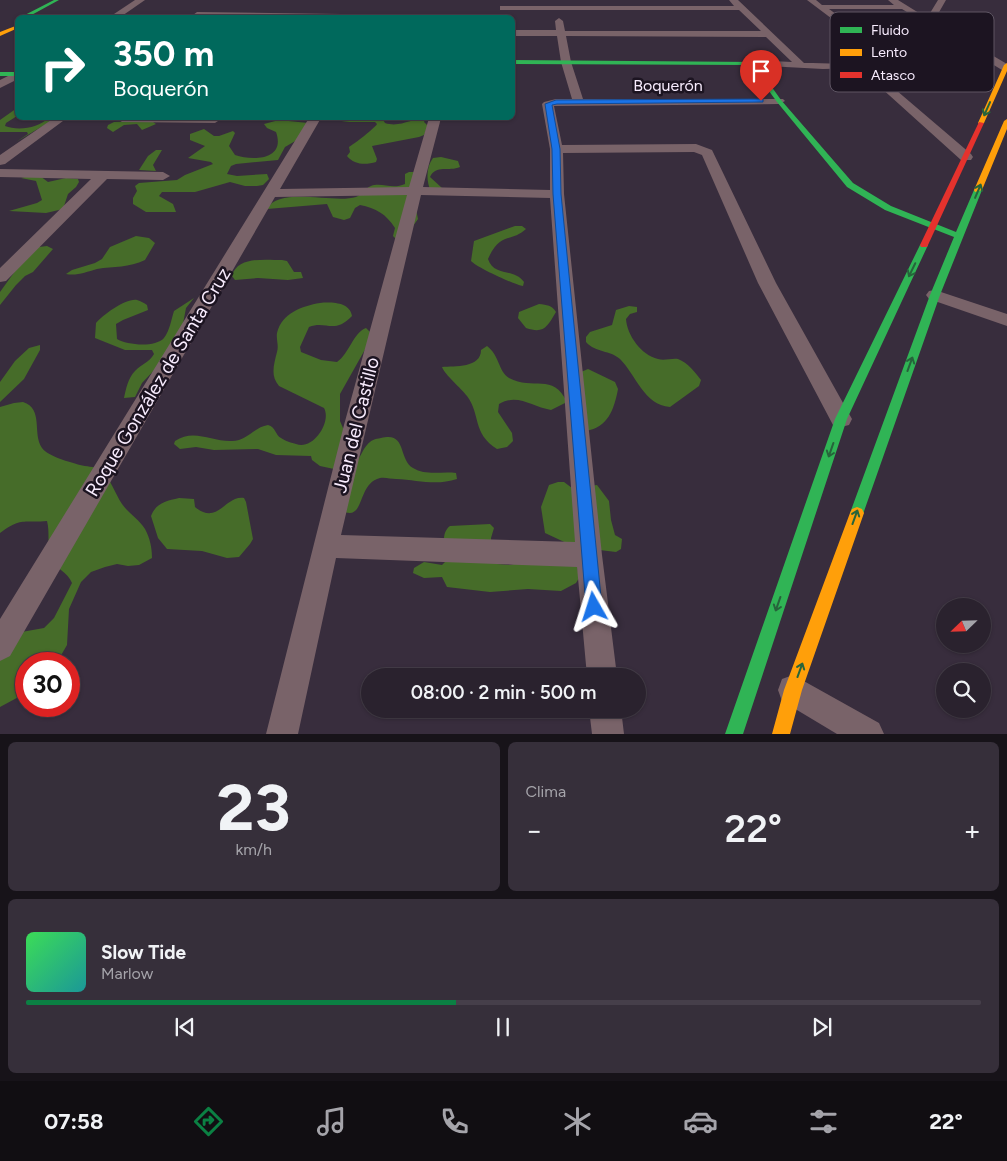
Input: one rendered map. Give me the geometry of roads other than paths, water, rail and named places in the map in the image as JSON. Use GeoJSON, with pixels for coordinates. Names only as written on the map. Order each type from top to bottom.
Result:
{"type":"FeatureCollection","features":[{"type":"Feature","properties":{"kind":"main road"},"geometry":{"type":"LineString","coordinates":[[25,15],[57,0]]}},
{"type":"Feature","properties":{"kind":"main road"},"geometry":{"type":"LineString","coordinates":[[40,15],[68,0]]}},
{"type":"Feature","properties":{"kind":"main road"},"geometry":{"type":"LineString","coordinates":[[0,28],[15,20]]}},
{"type":"Feature","properties":{"kind":"main road"},"geometry":{"type":"LineString","coordinates":[[0,34],[15,27]]}},
{"type":"Feature","properties":{"kind":"main road"},"geometry":{"type":"LineString","coordinates":[[515,62],[752,63],[779,101],[850,185],[864,196],[884,207],[959,236]]}},
{"type":"Feature","properties":{"kind":"main road"},"geometry":{"type":"LineString","coordinates":[[734,734],[841,419],[966,157],[1006,66]]}},
{"type":"Feature","properties":{"kind":"main road"},"geometry":{"type":"LineString","coordinates":[[0,74],[15,74]]}},
{"type":"Feature","properties":{"kind":"main road"},"geometry":{"type":"LineString","coordinates":[[781,734],[793,690],[935,296],[1007,122]]}},
{"type":"Feature","properties":{"kind":"street"},"geometry":{"type":"LineString","coordinates":[[117,15],[141,0]]}},
{"type":"Feature","properties":{"kind":"street"},"geometry":{"type":"LineString","coordinates":[[733,0],[801,65]]}},
{"type":"Feature","properties":{"kind":"street"},"geometry":{"type":"LineString","coordinates":[[812,0],[830,14]]}},
{"type":"Feature","properties":{"kind":"street"},"geometry":{"type":"LineString","coordinates":[[892,0],[912,12]]}},
{"type":"Feature","properties":{"kind":"street"},"geometry":{"type":"LineString","coordinates":[[935,12],[942,0]]}},
{"type":"Feature","properties":{"kind":"street"},"geometry":{"type":"LineString","coordinates":[[503,4],[741,8]]}},
{"type":"Feature","properties":{"kind":"street"},"geometry":{"type":"LineString","coordinates":[[556,4],[566,62],[578,102]]}},
{"type":"Feature","properties":{"kind":"street"},"geometry":{"type":"LineString","coordinates":[[197,15],[212,5]]}},
{"type":"Feature","properties":{"kind":"street"},"geometry":{"type":"LineString","coordinates":[[371,15],[377,6]]}},
{"type":"Feature","properties":{"kind":"street"},"geometry":{"type":"LineString","coordinates":[[822,8],[904,7]]}},
{"type":"Feature","properties":{"kind":"street"},"geometry":{"type":"LineString","coordinates":[[515,33],[768,34]]}},
{"type":"Feature","properties":{"kind":"street"},"geometry":{"type":"LineString","coordinates":[[994,59],[1006,66]]}},
{"type":"Feature","properties":{"kind":"street"},"geometry":{"type":"LineString","coordinates":[[752,63],[830,65]]}},
{"type":"Feature","properties":{"kind":"street"},"geometry":{"type":"LineString","coordinates":[[0,85],[15,75]]}},
{"type":"Feature","properties":{"kind":"street"},"geometry":{"type":"LineString","coordinates":[[892,92],[966,157]]}},
{"type":"Feature","properties":{"kind":"street","name":"Boquerón"},"geometry":{"type":"LineString","coordinates":[[556,149],[548,104],[556,102],[779,101]]}},
{"type":"Feature","properties":{"kind":"street"},"geometry":{"type":"LineString","coordinates":[[0,161],[58,120]]}},
{"type":"Feature","properties":{"kind":"street","name":"Roque González de Santa Cruz"},"geometry":{"type":"LineString","coordinates":[[0,646],[314,120]]}},
{"type":"Feature","properties":{"kind":"street","name":"Juan del Castillo"},"geometry":{"type":"LineString","coordinates":[[282,734],[326,546],[434,120]]}},
{"type":"Feature","properties":{"kind":"street"},"geometry":{"type":"LineString","coordinates":[[601,668],[589,555],[557,194],[556,149],[696,148],[707,153],[770,288],[841,419]]}},
{"type":"Feature","properties":{"kind":"street"},"geometry":{"type":"LineString","coordinates":[[0,173],[163,176]]}},
{"type":"Feature","properties":{"kind":"street"},"geometry":{"type":"LineString","coordinates":[[0,277],[104,174]]}},
{"type":"Feature","properties":{"kind":"street"},"geometry":{"type":"LineString","coordinates":[[270,193],[415,191],[557,194]]}},
{"type":"Feature","properties":{"kind":"street"},"geometry":{"type":"LineString","coordinates":[[935,296],[1007,320]]}},
{"type":"Feature","properties":{"kind":"street"},"geometry":{"type":"LineString","coordinates":[[326,546],[589,555]]}},
{"type":"Feature","properties":{"kind":"street"},"geometry":{"type":"LineString","coordinates":[[793,690],[868,734]]}},
{"type":"Feature","properties":{"kind":"street"},"geometry":{"type":"LineString","coordinates":[[606,718],[608,734]]}}]}
